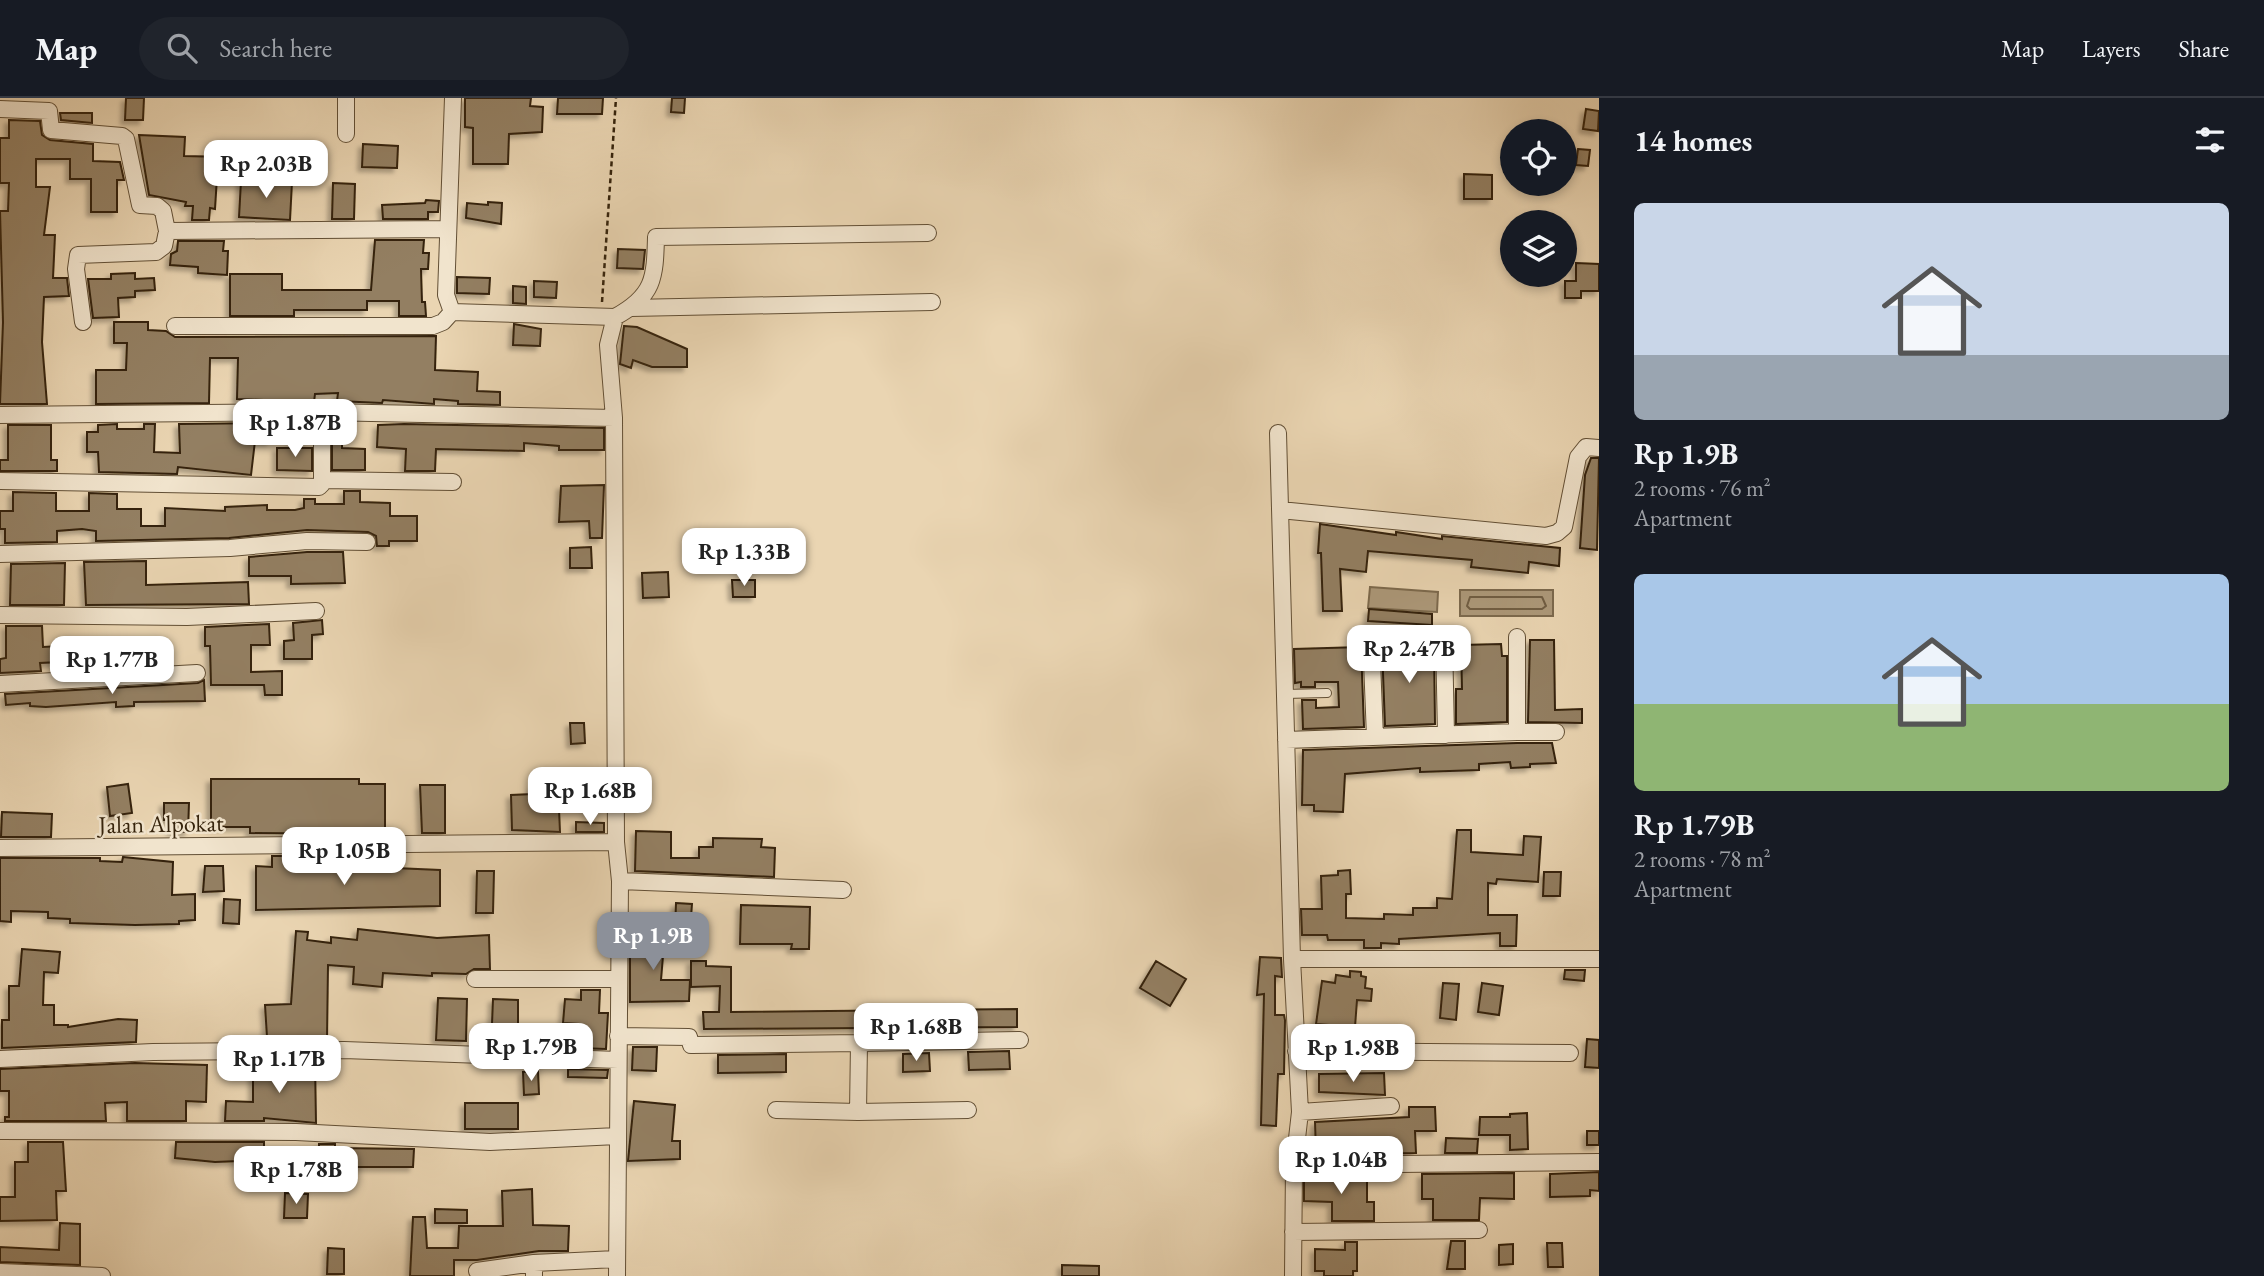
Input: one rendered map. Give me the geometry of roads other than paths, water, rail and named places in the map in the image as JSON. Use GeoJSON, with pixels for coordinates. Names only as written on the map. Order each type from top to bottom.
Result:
{"type":"FeatureCollection","features":[{"type":"Feature","properties":{"kind":"street"},"geometry":{"type":"LineString","coordinates":[[346,98],[346,134]]}},
{"type":"Feature","properties":{"kind":"street"},"geometry":{"type":"LineString","coordinates":[[452,312],[446,295],[453,98]]}},
{"type":"Feature","properties":{"kind":"street"},"geometry":{"type":"LineString","coordinates":[[0,109],[49,111],[51,130],[122,136],[126,139],[140,205],[157,206],[163,211],[167,231],[164,246],[156,252],[78,255],[76,269],[83,322]]}},
{"type":"Feature","properties":{"kind":"street"},"geometry":{"type":"LineString","coordinates":[[167,231],[448,229]]}},
{"type":"Feature","properties":{"kind":"street"},"geometry":{"type":"LineString","coordinates":[[631,308],[649,289],[656,268],[656,237],[928,233]]}},
{"type":"Feature","properties":{"kind":"street"},"geometry":{"type":"LineString","coordinates":[[175,326],[433,326],[452,312],[608,316],[631,308],[932,302]]}},
{"type":"Feature","properties":{"kind":"street"},"geometry":{"type":"LineString","coordinates":[[608,316],[614,418],[616,842],[620,881],[617,1276]]}},
{"type":"Feature","properties":{"kind":"street"},"geometry":{"type":"LineString","coordinates":[[0,415],[321,412],[614,418]]}},
{"type":"Feature","properties":{"kind":"street"},"geometry":{"type":"LineString","coordinates":[[0,481],[319,487],[322,480],[321,412]]}},
{"type":"Feature","properties":{"kind":"street"},"geometry":{"type":"LineString","coordinates":[[1278,433],[1292,959],[1300,1112],[1294,1165],[1293,1276]]}},
{"type":"Feature","properties":{"kind":"street"},"geometry":{"type":"LineString","coordinates":[[1280,510],[1546,536],[1563,527],[1578,457],[1586,447],[1599,448]]}},
{"type":"Feature","properties":{"kind":"street"},"geometry":{"type":"LineString","coordinates":[[322,480],[453,482]]}},
{"type":"Feature","properties":{"kind":"street"},"geometry":{"type":"LineString","coordinates":[[0,554],[230,548],[307,541],[367,542]]}},
{"type":"Feature","properties":{"kind":"street"},"geometry":{"type":"LineString","coordinates":[[0,615],[187,617],[316,611]]}},
{"type":"Feature","properties":{"kind":"street"},"geometry":{"type":"LineString","coordinates":[[1371,637],[1374,737]]}},
{"type":"Feature","properties":{"kind":"street"},"geometry":{"type":"LineString","coordinates":[[1517,638],[1517,732]]}},
{"type":"Feature","properties":{"kind":"street"},"geometry":{"type":"LineString","coordinates":[[1444,639],[1446,735]]}},
{"type":"Feature","properties":{"kind":"street"},"geometry":{"type":"LineString","coordinates":[[0,684],[197,673]]}},
{"type":"Feature","properties":{"kind":"street"},"geometry":{"type":"LineString","coordinates":[[1286,740],[1556,732]]}},
{"type":"Feature","properties":{"kind":"street","name":"Jalan Alpokat"},"geometry":{"type":"LineString","coordinates":[[0,848],[616,842]]}},
{"type":"Feature","properties":{"kind":"street"},"geometry":{"type":"LineString","coordinates":[[620,881],[843,890]]}},
{"type":"Feature","properties":{"kind":"street"},"geometry":{"type":"LineString","coordinates":[[1292,959],[1599,959]]}},
{"type":"Feature","properties":{"kind":"street"},"geometry":{"type":"LineString","coordinates":[[475,979],[619,979]]}},
{"type":"Feature","properties":{"kind":"street"},"geometry":{"type":"LineString","coordinates":[[618,1037],[689,1037],[691,1045],[1020,1040]]}},
{"type":"Feature","properties":{"kind":"street"},"geometry":{"type":"LineString","coordinates":[[859,1043],[859,1112]]}},
{"type":"Feature","properties":{"kind":"street"},"geometry":{"type":"LineString","coordinates":[[0,1059],[153,1052],[344,1050],[618,1060]]}},
{"type":"Feature","properties":{"kind":"street"},"geometry":{"type":"LineString","coordinates":[[1296,1051],[1570,1053]]}},
{"type":"Feature","properties":{"kind":"street"},"geometry":{"type":"LineString","coordinates":[[1300,1112],[1391,1107]]}},
{"type":"Feature","properties":{"kind":"street"},"geometry":{"type":"LineString","coordinates":[[776,1110],[968,1110]]}},
{"type":"Feature","properties":{"kind":"street"},"geometry":{"type":"LineString","coordinates":[[0,1131],[296,1132],[490,1142],[617,1136]]}},
{"type":"Feature","properties":{"kind":"street"},"geometry":{"type":"LineString","coordinates":[[1294,1165],[1599,1162]]}},
{"type":"Feature","properties":{"kind":"street"},"geometry":{"type":"LineString","coordinates":[[1293,1233],[1479,1230]]}},
{"type":"Feature","properties":{"kind":"street"},"geometry":{"type":"LineString","coordinates":[[477,1271],[534,1270],[616,1259]]}},
{"type":"Feature","properties":{"kind":"street"},"geometry":{"type":"LineString","coordinates":[[0,1272],[102,1276]]}},
{"type":"Feature","properties":{"kind":"lane"},"geometry":{"type":"LineString","coordinates":[[1285,694],[1326,693]]}},
{"type":"Feature","properties":{"kind":"water"},"geometry":{"type":"Polygon","coordinates":[[[1370,587],[1438,592],[1437,612],[1368,608],[1370,587]]]}},
{"type":"Feature","properties":{"kind":"water"},"geometry":{"type":"Polygon","coordinates":[[[1460,590],[1553,590],[1553,616],[1460,616],[1460,590]]]}}]}
